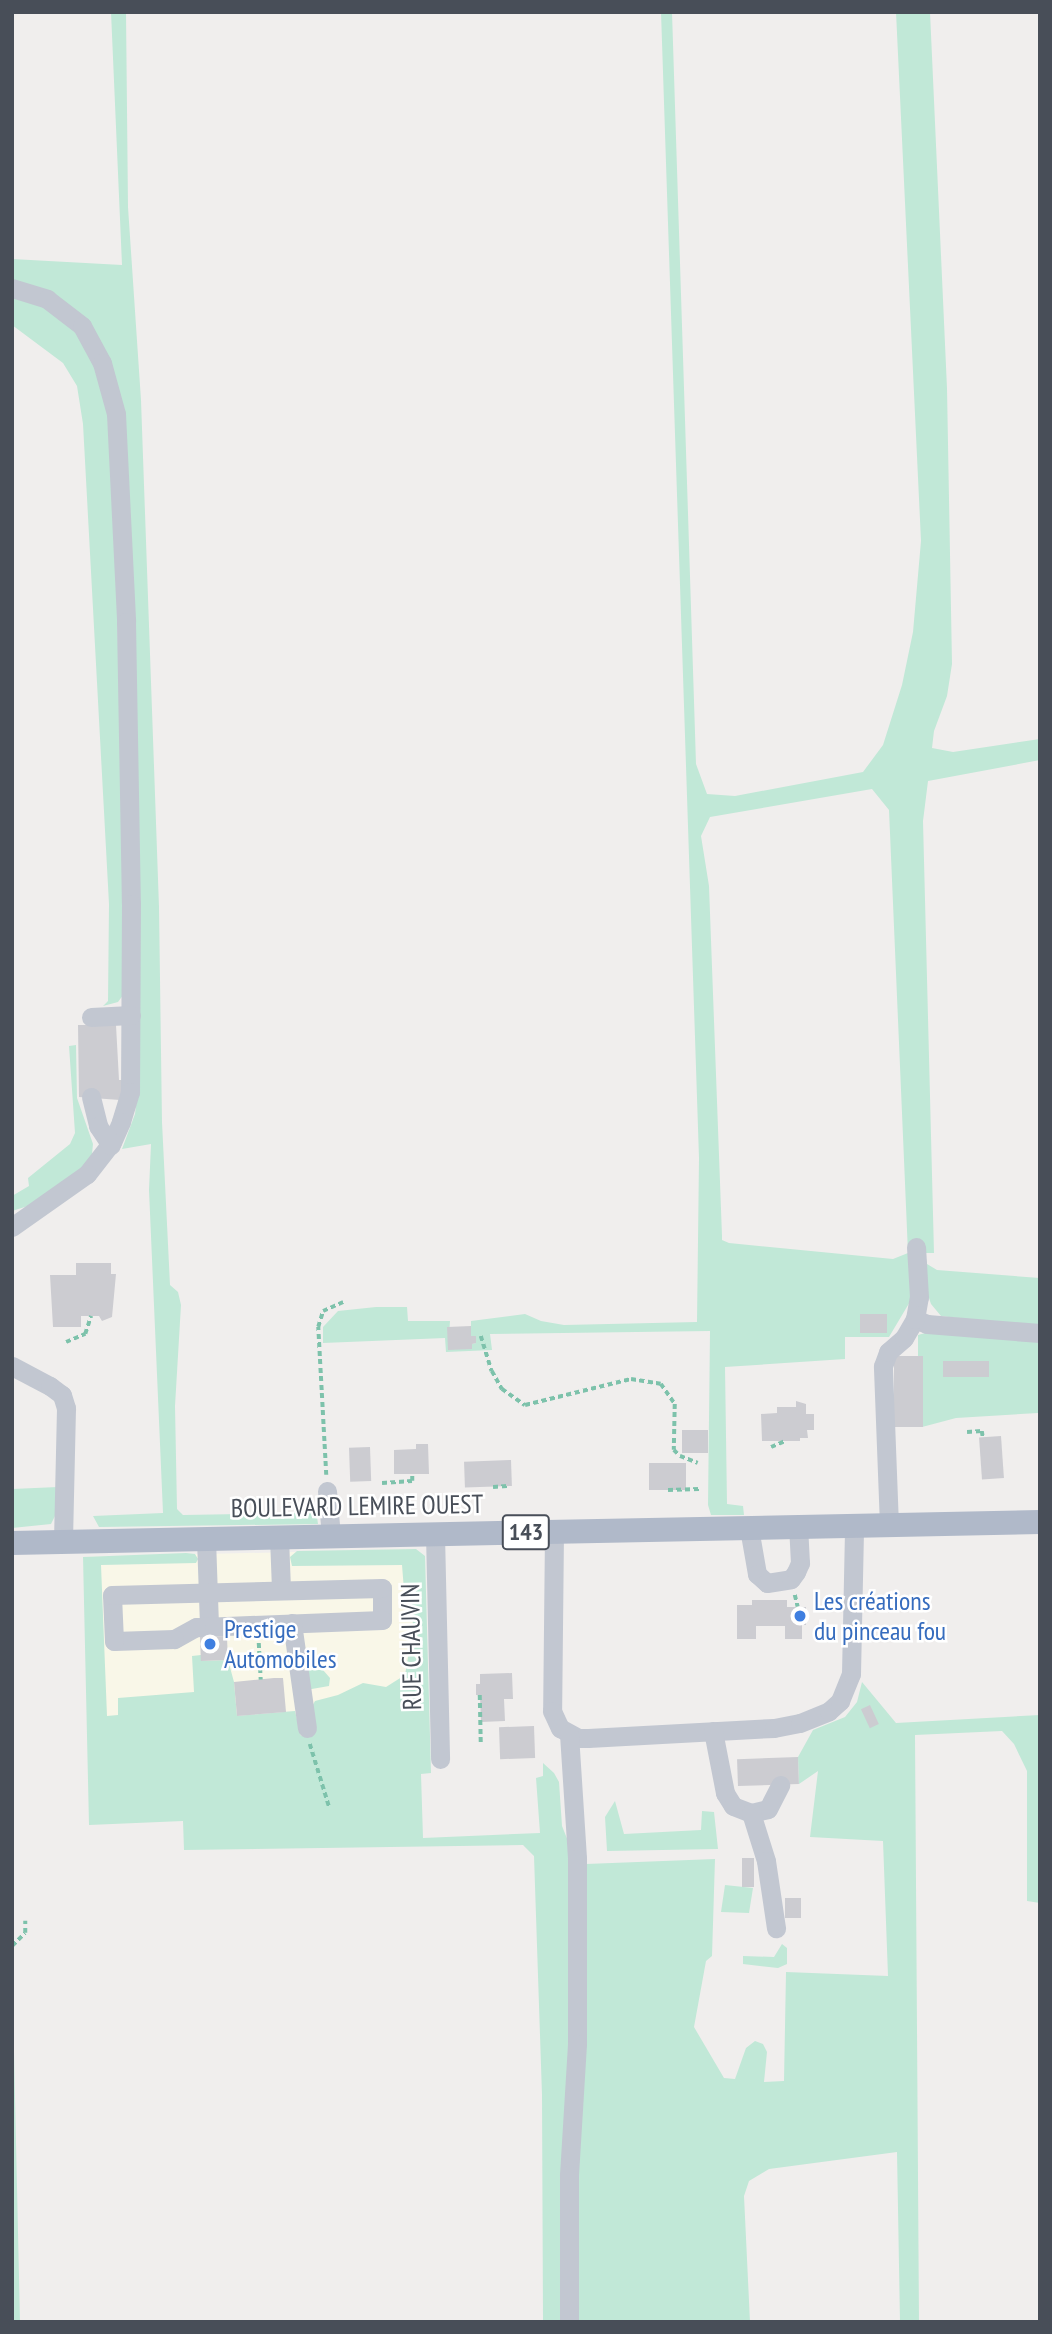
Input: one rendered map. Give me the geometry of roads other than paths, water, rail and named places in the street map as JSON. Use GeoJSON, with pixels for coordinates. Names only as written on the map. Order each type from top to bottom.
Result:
{"type":"FeatureCollection","features":[{"type":"Feature","properties":{"kind":"main road","name":"BOULEVARD LEMIRE OUEST"},"geometry":{"type":"LineString","coordinates":[[12,1543],[1040,1522]]}},
{"type":"Feature","properties":{"kind":"street"},"geometry":{"type":"LineString","coordinates":[[12,288],[47,299],[82,326],[102,363],[116,414],[126,636],[131,1015],[130,1092],[111,1145],[88,1174],[12,1227]]}},
{"type":"Feature","properties":{"kind":"street"},"geometry":{"type":"LineString","coordinates":[[91,1017],[131,1015]]}},
{"type":"Feature","properties":{"kind":"street"},"geometry":{"type":"LineString","coordinates":[[91,1097],[98,1126],[111,1145]]}},
{"type":"Feature","properties":{"kind":"street"},"geometry":{"type":"LineString","coordinates":[[888,1525],[883,1366],[888,1352],[904,1338],[915,1319],[919,1297],[916,1247]]}},
{"type":"Feature","properties":{"kind":"street"},"geometry":{"type":"LineString","coordinates":[[915,1319],[927,1324],[1040,1333]]}},
{"type":"Feature","properties":{"kind":"street"},"geometry":{"type":"LineString","coordinates":[[12,1366],[62,1395],[66,1408],[63,1542]]}},
{"type":"Feature","properties":{"kind":"street"},"geometry":{"type":"LineString","coordinates":[[327,1491],[331,1536]]}},
{"type":"Feature","properties":{"kind":"street"},"geometry":{"type":"LineString","coordinates":[[554,1532],[552,1712],[560,1728],[569,1734],[588,1738],[800,1723],[818,1718],[840,1701],[849,1681],[853,1648],[854,1526]]}},
{"type":"Feature","properties":{"kind":"street"},"geometry":{"type":"LineString","coordinates":[[749,1528],[757,1574],[767,1583],[791,1579],[796,1572],[800,1563],[798,1527]]}},
{"type":"Feature","properties":{"kind":"street","name":"RUE CHAUVIN"},"geometry":{"type":"LineString","coordinates":[[435,1534],[440,1759]]}},
{"type":"Feature","properties":{"kind":"street"},"geometry":{"type":"LineString","coordinates":[[279,1537],[281,1590]]}},
{"type":"Feature","properties":{"kind":"street"},"geometry":{"type":"LineString","coordinates":[[206,1539],[209,1626]]}},
{"type":"Feature","properties":{"kind":"street"},"geometry":{"type":"LineString","coordinates":[[382,1588],[382,1620],[196,1627],[174,1639],[114,1641],[112,1595],[208,1592],[382,1588]]}},
{"type":"Feature","properties":{"kind":"street"},"geometry":{"type":"LineString","coordinates":[[292,1623],[307,1728]]}},
{"type":"Feature","properties":{"kind":"street"},"geometry":{"type":"LineString","coordinates":[[713,1731],[725,1793],[733,1806],[751,1813],[768,1809],[780,1785]]}},
{"type":"Feature","properties":{"kind":"street"},"geometry":{"type":"LineString","coordinates":[[569,1734],[577,1859],[577,2044],[569,2175],[569,2322]]}},
{"type":"Feature","properties":{"kind":"street"},"geometry":{"type":"LineString","coordinates":[[751,1813],[766,1861],[776,1928]]}},
{"type":"Feature","properties":{"kind":"place","name":"Les créations du pinceau fou"},"geometry":{"type":"Point","coordinates":[800,1616]}},
{"type":"Feature","properties":{"kind":"place","name":"Prestige Automobiles"},"geometry":{"type":"Point","coordinates":[210,1644]}}]}
